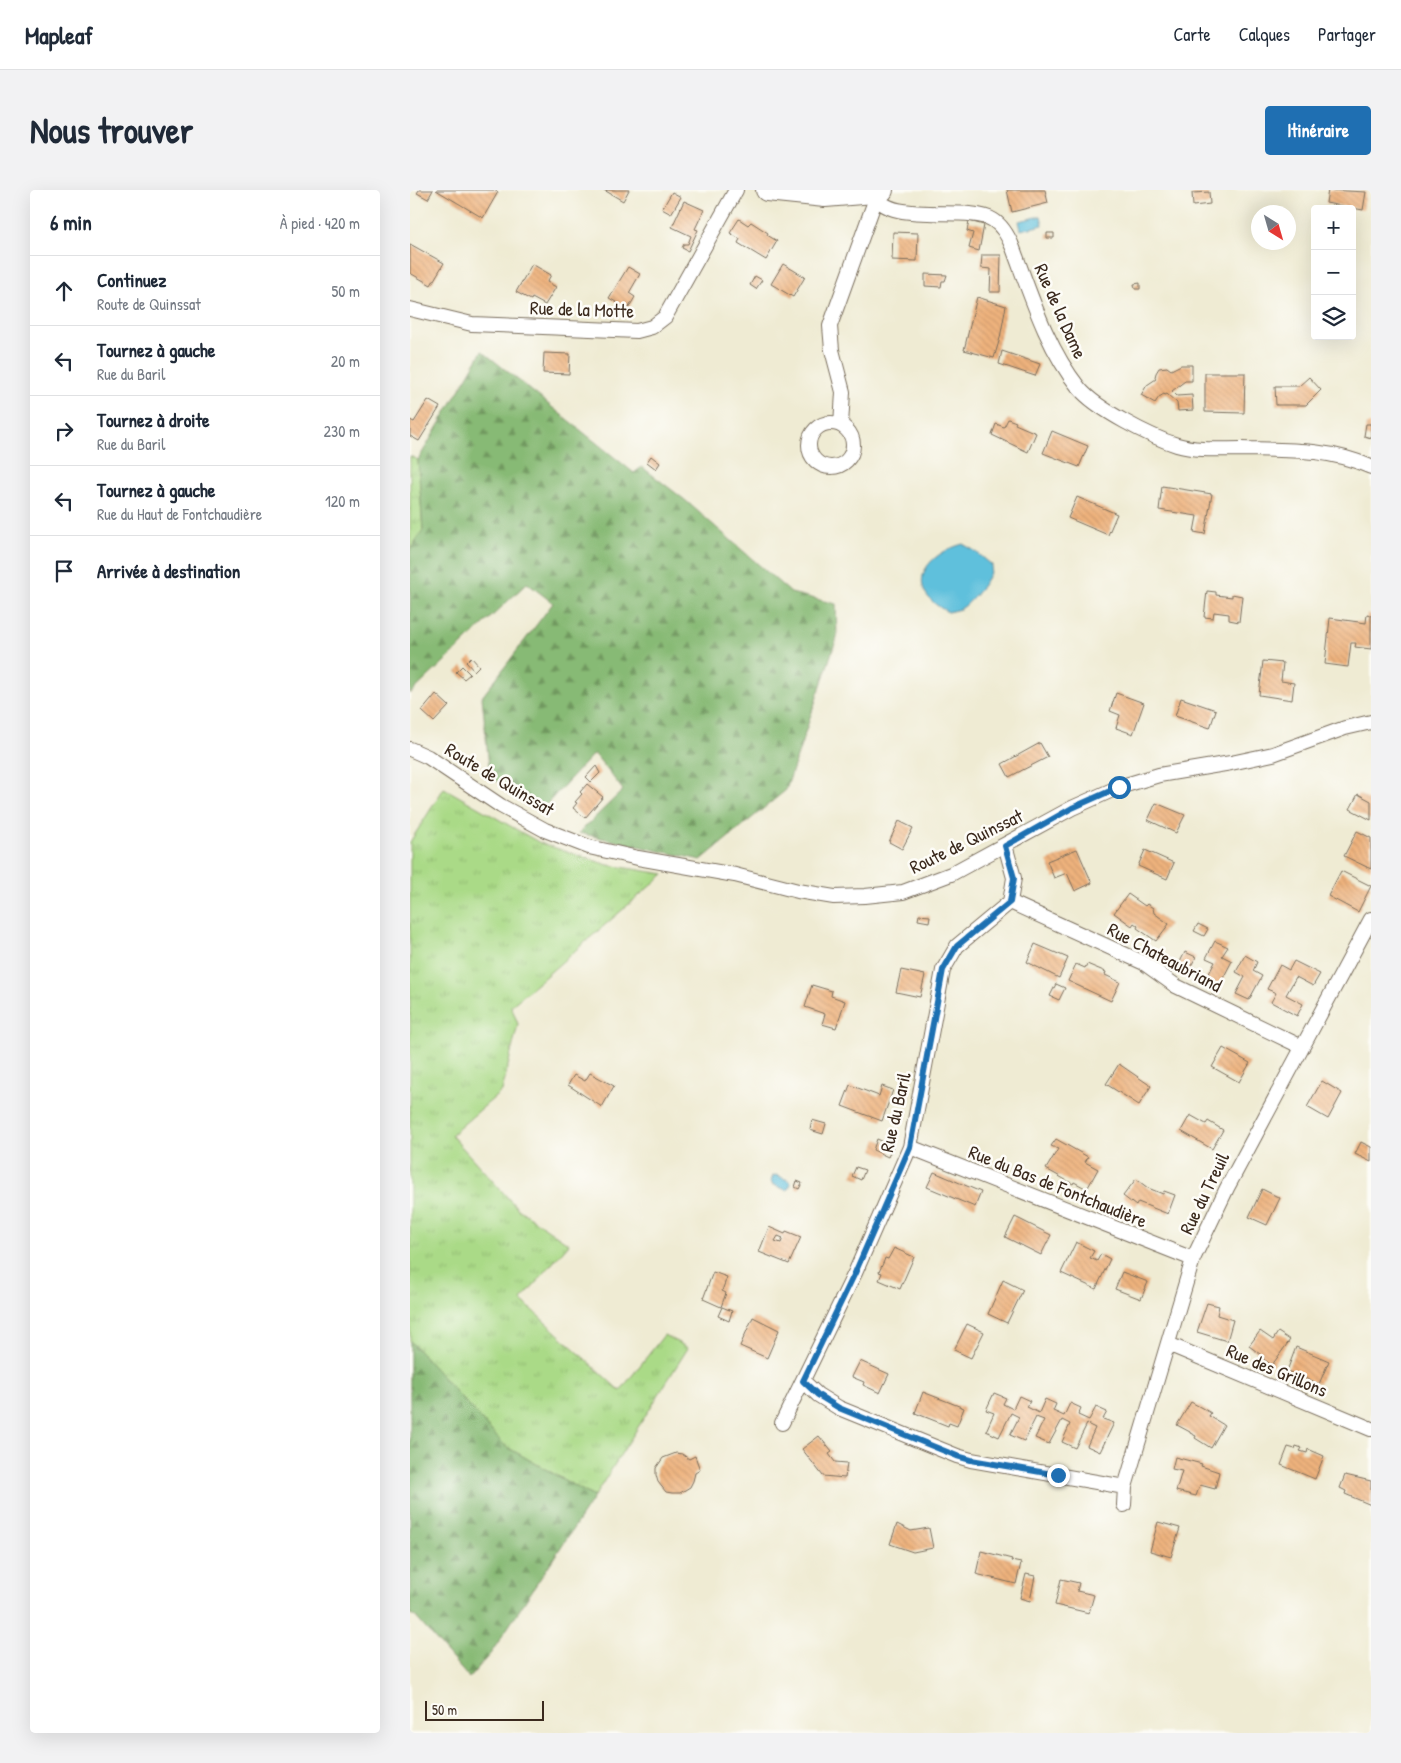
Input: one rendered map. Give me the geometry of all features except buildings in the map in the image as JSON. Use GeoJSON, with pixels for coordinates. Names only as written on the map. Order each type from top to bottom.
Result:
{"type":"FeatureCollection","features":[{"type":"Feature","properties":{"kind":"main road"},"geometry":{"type":"LineString","coordinates":[[767,190],[877,193]]}},
{"type":"Feature","properties":{"kind":"street","name":"Rue de la Motte"},"geometry":{"type":"LineString","coordinates":[[410,310],[472,324],[637,331],[652,327],[665,317],[736,190]]}},
{"type":"Feature","properties":{"kind":"street"},"geometry":{"type":"LineString","coordinates":[[841,425],[842,392],[832,350],[830,326],[877,193]]}},
{"type":"Feature","properties":{"kind":"street","name":"Rue de la Dame"},"geometry":{"type":"LineString","coordinates":[[877,193],[884,205],[906,212],[968,215],[985,217],[994,221],[1008,237],[1041,322],[1063,365],[1080,390],[1098,405],[1127,422],[1151,435],[1178,445],[1206,449],[1314,451],[1355,460],[1371,467]]}},
{"type":"Feature","properties":{"kind":"street","name":"Route de Quinssat"},"geometry":{"type":"LineString","coordinates":[[410,749],[428,757],[508,810],[545,830],[589,847],[638,858],[735,875],[798,891],[834,897],[903,892],[951,874],[1072,808],[1119,787],[1159,775],[1273,754],[1345,728],[1371,722]]}},
{"type":"Feature","properties":{"kind":"street"},"geometry":{"type":"LineString","coordinates":[[1005,846],[1014,878],[1010,902]]}},
{"type":"Feature","properties":{"kind":"street","name":"Rue Chateaubriand"},"geometry":{"type":"LineString","coordinates":[[1010,902],[1144,963],[1176,986],[1302,1047]]}},
{"type":"Feature","properties":{"kind":"street","name":"Rue du Baril"},"geometry":{"type":"LineString","coordinates":[[782,1423],[855,1273],[910,1147],[943,970],[957,946],[1010,902]]}},
{"type":"Feature","properties":{"kind":"street","name":"Rue du Treuil"},"geometry":{"type":"LineString","coordinates":[[1124,1505],[1125,1487],[1192,1260],[1227,1188],[1371,919]]}},
{"type":"Feature","properties":{"kind":"street","name":"Rue du Bas de Fontchaudière"},"geometry":{"type":"LineString","coordinates":[[910,1147],[1192,1260]]}},
{"type":"Feature","properties":{"kind":"street","name":"Rue des Grillons"},"geometry":{"type":"LineString","coordinates":[[1168,1344],[1371,1430]]}},
{"type":"Feature","properties":{"kind":"street"},"geometry":{"type":"LineString","coordinates":[[803,1381],[818,1395],[839,1408],[957,1456],[1125,1487]]}},
{"type":"Feature","properties":{"kind":"green space"},"geometry":{"type":"Polygon","coordinates":[[[482,351],[634,473],[642,467],[685,500],[791,593],[836,604],[837,637],[786,790],[701,860],[579,833],[623,790],[594,753],[543,808],[490,777],[482,697],[553,603],[527,583],[410,694],[410,550],[423,530],[418,460],[482,351]]]}},
{"type":"Feature","properties":{"kind":"green space"},"geometry":{"type":"Polygon","coordinates":[[[410,456],[418,460],[423,530],[410,550],[410,456]]]}},
{"type":"Feature","properties":{"kind":"green space"},"geometry":{"type":"Polygon","coordinates":[[[444,788],[540,843],[608,865],[664,874],[511,1006],[518,1024],[502,1091],[451,1135],[518,1209],[569,1244],[521,1300],[620,1391],[664,1335],[688,1348],[594,1497],[505,1446],[410,1341],[410,842],[444,788]]]}},
{"type":"Feature","properties":{"kind":"green space"},"geometry":{"type":"Polygon","coordinates":[[[410,1341],[505,1446],[594,1497],[491,1653],[469,1678],[414,1615],[410,1614],[410,1341]]]}},
{"type":"Feature","properties":{"kind":"water"},"geometry":{"type":"Polygon","coordinates":[[[1041,216],[1043,225],[1021,230],[1019,221],[1041,216]]]}},
{"type":"Feature","properties":{"kind":"water"},"geometry":{"type":"Polygon","coordinates":[[[963,544],[992,565],[991,570],[985,583],[969,602],[960,609],[948,612],[934,603],[926,593],[922,583],[924,573],[937,556],[963,544]]]}},
{"type":"Feature","properties":{"kind":"water"},"geometry":{"type":"Polygon","coordinates":[[[776,1175],[790,1181],[789,1188],[786,1190],[772,1184],[773,1176],[776,1175]]]}},
{"type":"Feature","properties":{"kind":"route"},"geometry":{"type":"LineString","coordinates":[[1058,1475],[957,1456],[839,1408],[818,1395],[803,1381],[855,1273],[910,1147],[943,970],[957,946],[1010,902],[1014,878],[1009,853],[1005,846],[1072,808],[1119,787]]}}]}
